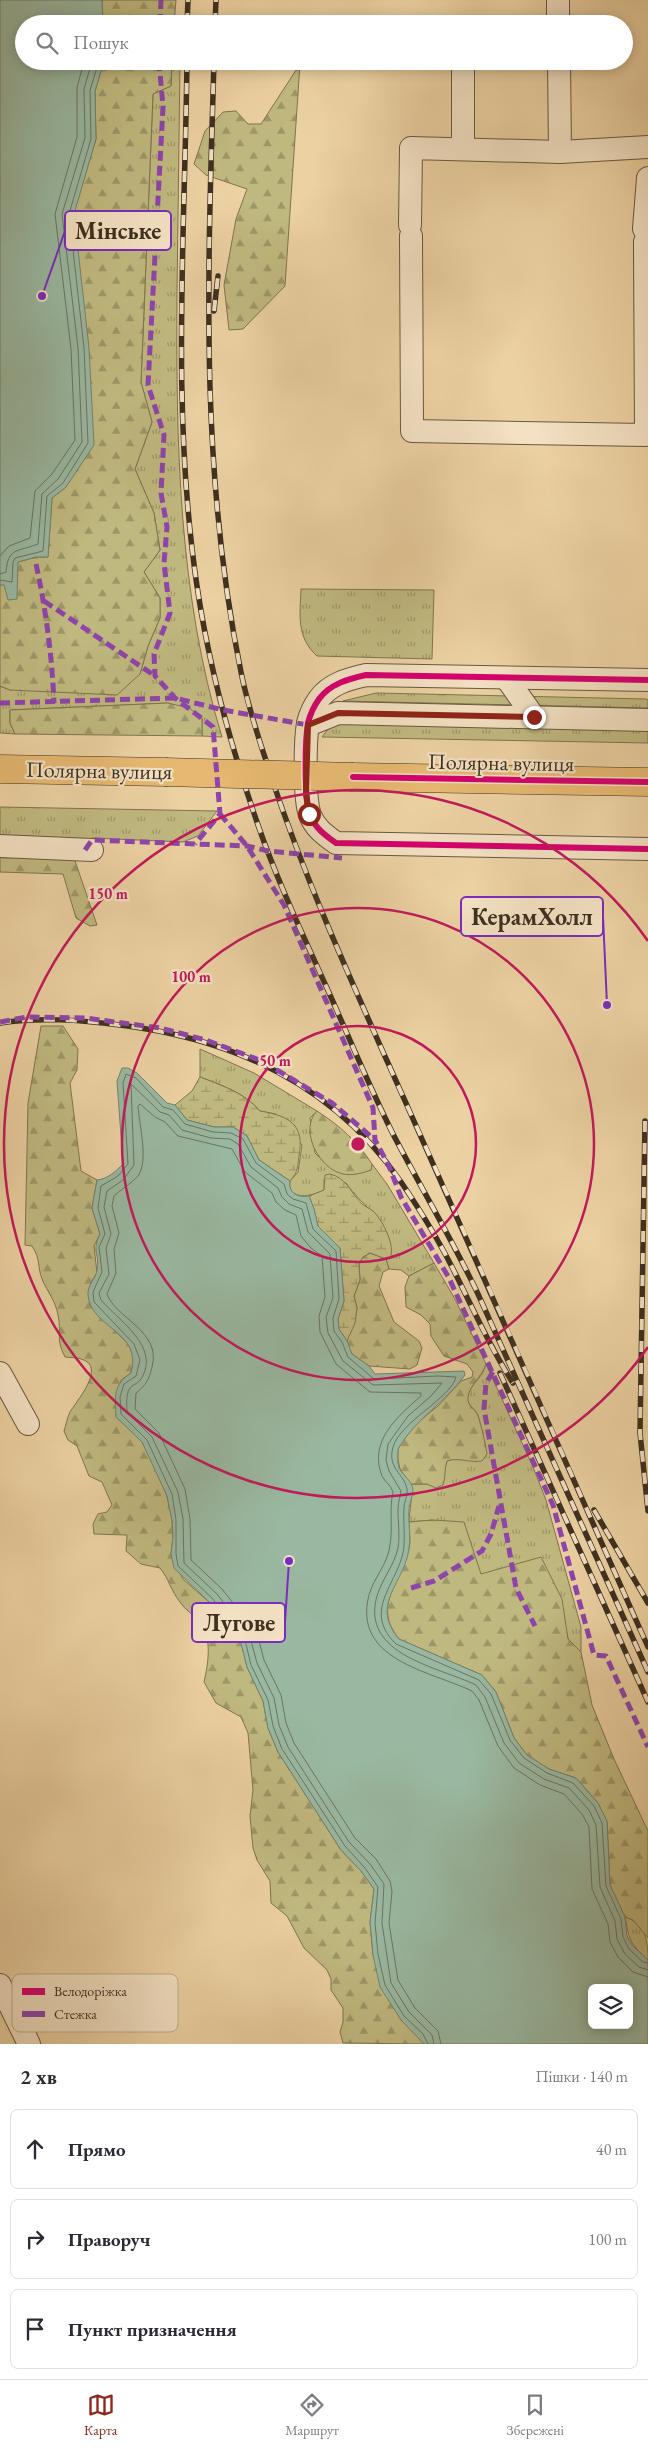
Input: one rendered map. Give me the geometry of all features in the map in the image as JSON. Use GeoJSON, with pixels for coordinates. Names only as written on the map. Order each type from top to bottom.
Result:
{"type":"FeatureCollection","features":[{"type":"Feature","properties":{"kind":"main road","name":"Полярна вулиця"},"geometry":{"type":"LineString","coordinates":[[0,769],[648,782]]}},
{"type":"Feature","properties":{"kind":"street"},"geometry":{"type":"LineString","coordinates":[[558,0],[558,15]]}},
{"type":"Feature","properties":{"kind":"street"},"geometry":{"type":"LineString","coordinates":[[463,70],[463,149]]}},
{"type":"Feature","properties":{"kind":"street"},"geometry":{"type":"LineString","coordinates":[[559,70],[560,152]]}},
{"type":"Feature","properties":{"kind":"street"},"geometry":{"type":"LineString","coordinates":[[648,147],[560,152],[411,148],[412,431],[646,435],[644,236],[648,178]]}},
{"type":"Feature","properties":{"kind":"street"},"geometry":{"type":"LineString","coordinates":[[646,681],[366,676],[348,679],[329,688],[319,699],[308,725],[306,794],[309,814],[316,827],[336,843],[648,849]]}},
{"type":"Feature","properties":{"kind":"street"},"geometry":{"type":"LineString","coordinates":[[507,679],[534,717]]}},
{"type":"Feature","properties":{"kind":"street"},"geometry":{"type":"LineString","coordinates":[[308,725],[338,713],[648,720]]}},
{"type":"Feature","properties":{"kind":"street"},"geometry":{"type":"LineString","coordinates":[[0,846],[92,850]]}},
{"type":"Feature","properties":{"kind":"street"},"geometry":{"type":"LineString","coordinates":[[0,1373],[28,1424]]}},
{"type":"Feature","properties":{"kind":"street"},"geometry":{"type":"LineString","coordinates":[[0,1985],[12,2009]]}},
{"type":"Feature","properties":{"kind":"street"},"geometry":{"type":"LineString","coordinates":[[23,2032],[29,2044]]}},
{"type":"Feature","properties":{"kind":"green space"},"geometry":{"type":"Polygon","coordinates":[[[102,0],[176,0],[175,15],[103,15],[102,0]]]}},
{"type":"Feature","properties":{"kind":"green space"},"geometry":{"type":"Polygon","coordinates":[[[101,70],[172,70],[171,86],[153,94],[141,382],[152,422],[135,469],[154,513],[160,550],[144,572],[160,598],[160,618],[148,646],[140,674],[117,695],[10,690],[0,686],[0,585],[4,584],[18,562],[36,557],[48,557],[52,498],[66,487],[78,245],[73,214],[96,139],[95,91],[101,70]]]}},
{"type":"Feature","properties":{"kind":"green space"},"geometry":{"type":"Polygon","coordinates":[[[172,70],[180,70],[177,404],[183,516],[196,628],[207,683],[222,737],[202,736],[202,718],[168,703],[10,710],[10,723],[15,734],[0,733],[0,686],[10,690],[140,674],[148,646],[160,618],[160,598],[144,572],[160,550],[154,513],[135,469],[152,422],[141,382],[153,94],[171,86],[172,70]]]}},
{"type":"Feature","properties":{"kind":"green space"},"geometry":{"type":"Polygon","coordinates":[[[296,70],[300,70],[285,286],[243,329],[229,330],[224,285],[236,219],[247,189],[206,175],[194,164],[205,131],[223,112],[236,111],[248,124],[261,124],[296,70]]]}},
{"type":"Feature","properties":{"kind":"green space"},"geometry":{"type":"Polygon","coordinates":[[[301,589],[434,590],[432,659],[317,656],[310,649],[302,633],[300,617],[301,589]]]}},
{"type":"Feature","properties":{"kind":"green space"},"geometry":{"type":"Polygon","coordinates":[[[376,693],[646,699],[648,700],[648,708],[343,701],[376,693]]]}},
{"type":"Feature","properties":{"kind":"green space"},"geometry":{"type":"Polygon","coordinates":[[[168,703],[189,708],[202,718],[202,736],[15,734],[10,723],[10,710],[168,703]]]}},
{"type":"Feature","properties":{"kind":"green space"},"geometry":{"type":"Polygon","coordinates":[[[345,721],[648,727],[648,743],[322,737],[331,725],[345,721]]]}},
{"type":"Feature","properties":{"kind":"green space"},"geometry":{"type":"Polygon","coordinates":[[[0,807],[217,811],[198,836],[183,842],[92,838],[79,843],[0,842],[0,807]]]}},
{"type":"Feature","properties":{"kind":"green space"},"geometry":{"type":"Polygon","coordinates":[[[0,854],[74,858],[97,925],[90,926],[76,918],[63,874],[0,872],[0,854]]]}},
{"type":"Feature","properties":{"kind":"green space"},"geometry":{"type":"Polygon","coordinates":[[[41,1026],[63,1026],[78,1049],[77,1070],[70,1083],[81,1171],[97,1180],[92,1208],[100,1234],[94,1246],[97,1273],[91,1282],[90,1305],[131,1347],[135,1360],[131,1373],[121,1380],[116,1416],[142,1442],[167,1496],[172,1520],[171,1554],[183,1579],[209,1602],[241,1643],[247,1667],[263,1701],[268,1728],[278,1752],[341,1850],[361,1871],[374,1889],[370,1922],[373,1955],[424,2044],[343,2043],[340,2032],[343,2022],[343,2008],[331,1990],[331,1979],[327,1970],[304,1948],[287,1916],[271,1903],[270,1881],[257,1860],[253,1848],[250,1816],[253,1790],[248,1733],[241,1717],[216,1703],[204,1682],[208,1642],[203,1627],[182,1605],[160,1568],[141,1564],[126,1551],[127,1535],[94,1534],[93,1524],[98,1514],[107,1512],[112,1505],[102,1482],[89,1476],[77,1446],[68,1440],[64,1431],[70,1412],[88,1385],[91,1369],[88,1363],[81,1359],[65,1357],[59,1340],[57,1310],[42,1279],[35,1251],[32,1246],[25,1245],[28,1103],[41,1026]]]}},
{"type":"Feature","properties":{"kind":"green space"},"geometry":{"type":"Polygon","coordinates":[[[200,1049],[254,1073],[317,1111],[310,1118],[315,1153],[328,1166],[371,1170],[372,1164],[387,1184],[434,1263],[409,1276],[401,1270],[389,1269],[386,1259],[390,1258],[390,1246],[383,1226],[346,1183],[324,1179],[324,1190],[302,1196],[292,1192],[290,1181],[298,1172],[302,1145],[276,1114],[260,1111],[240,1094],[200,1077],[200,1049]]]}},
{"type":"Feature","properties":{"kind":"green space"},"geometry":{"type":"Polygon","coordinates":[[[200,1077],[240,1094],[260,1111],[279,1116],[293,1123],[300,1136],[300,1145],[297,1169],[290,1181],[259,1160],[247,1136],[233,1127],[214,1127],[187,1120],[175,1105],[192,1091],[200,1077]]]}},
{"type":"Feature","properties":{"kind":"green space"},"geometry":{"type":"Polygon","coordinates":[[[317,1111],[333,1122],[354,1141],[372,1164],[371,1170],[350,1175],[337,1172],[323,1161],[317,1153],[310,1135],[312,1118],[317,1111]]]}},
{"type":"Feature","properties":{"kind":"green space"},"geometry":{"type":"Polygon","coordinates":[[[330,1174],[340,1178],[361,1203],[378,1216],[388,1234],[391,1247],[390,1258],[386,1259],[370,1253],[363,1257],[359,1264],[360,1280],[354,1296],[357,1308],[355,1323],[347,1341],[339,1329],[338,1319],[344,1301],[340,1248],[318,1226],[309,1196],[324,1190],[325,1175],[330,1174]]]}},
{"type":"Feature","properties":{"kind":"green space"},"geometry":{"type":"Polygon","coordinates":[[[370,1253],[386,1259],[389,1269],[383,1272],[379,1286],[394,1322],[419,1341],[422,1348],[417,1365],[410,1369],[369,1366],[352,1354],[348,1347],[347,1341],[357,1308],[354,1296],[360,1280],[359,1264],[363,1257],[370,1253]]]}},
{"type":"Feature","properties":{"kind":"green space"},"geometry":{"type":"Polygon","coordinates":[[[434,1263],[455,1299],[486,1364],[469,1393],[468,1400],[478,1416],[487,1454],[482,1461],[447,1461],[443,1485],[436,1488],[427,1484],[410,1484],[400,1469],[398,1449],[416,1424],[439,1405],[461,1381],[472,1377],[473,1372],[467,1364],[444,1356],[431,1336],[430,1324],[421,1315],[406,1307],[405,1287],[409,1276],[434,1263]]]}},
{"type":"Feature","properties":{"kind":"green space"},"geometry":{"type":"Polygon","coordinates":[[[486,1364],[546,1500],[581,1627],[581,1652],[568,1639],[564,1620],[481,1574],[433,1520],[409,1522],[410,1484],[428,1484],[445,1468],[447,1461],[486,1447],[478,1416],[467,1399],[470,1390],[483,1372],[486,1364]]]}},
{"type":"Feature","properties":{"kind":"green space"},"geometry":{"type":"Polygon","coordinates":[[[433,1520],[464,1522],[481,1574],[541,1557],[562,1599],[568,1639],[581,1652],[592,1705],[614,1759],[648,1831],[648,1938],[633,1920],[625,1917],[610,1885],[607,1822],[598,1803],[576,1778],[549,1769],[527,1755],[514,1738],[496,1692],[482,1675],[399,1639],[391,1627],[388,1605],[390,1594],[409,1549],[409,1522],[433,1520]]]}},
{"type":"Feature","properties":{"kind":"green space"},"geometry":{"type":"Polygon","coordinates":[[[625,1917],[642,1928],[646,1940],[648,1960],[631,1941],[625,1917]]]}},
{"type":"Feature","properties":{"kind":"water"},"geometry":{"type":"Polygon","coordinates":[[[0,0],[102,0],[103,15],[15,15],[15,70],[101,70],[95,91],[96,139],[74,214],[89,348],[94,445],[66,487],[52,498],[48,557],[36,557],[18,562],[17,599],[8,600],[4,585],[0,585],[0,0]]]}},
{"type":"Feature","properties":{"kind":"water"},"geometry":{"type":"Polygon","coordinates":[[[122,1068],[128,1068],[137,1073],[167,1103],[175,1105],[187,1120],[214,1127],[233,1127],[247,1136],[259,1160],[290,1181],[292,1192],[301,1196],[309,1196],[318,1226],[340,1248],[344,1301],[338,1319],[339,1329],[347,1341],[352,1354],[369,1366],[375,1374],[464,1371],[465,1375],[457,1385],[413,1429],[398,1449],[399,1468],[411,1483],[413,1490],[409,1509],[410,1538],[406,1561],[391,1594],[387,1615],[399,1639],[482,1675],[496,1692],[514,1738],[527,1755],[549,1769],[576,1778],[598,1803],[607,1821],[610,1885],[625,1917],[627,1936],[632,1945],[648,1960],[648,2044],[424,2044],[401,2020],[380,1987],[373,1955],[370,1922],[374,1889],[361,1871],[341,1850],[278,1752],[268,1728],[263,1701],[247,1667],[241,1643],[209,1602],[174,1568],[171,1554],[172,1520],[167,1496],[142,1442],[116,1417],[116,1392],[121,1382],[131,1373],[133,1359],[130,1348],[123,1339],[98,1316],[91,1306],[88,1291],[97,1270],[96,1245],[100,1234],[92,1208],[97,1180],[115,1172],[123,1164],[117,1081],[122,1068]]]}},
{"type":"Feature","properties":{"kind":"railway"},"geometry":{"type":"LineString","coordinates":[[187,15],[188,0]]}},
{"type":"Feature","properties":{"kind":"railway"},"geometry":{"type":"LineString","coordinates":[[215,15],[216,0]]}},
{"type":"Feature","properties":{"kind":"railway"},"geometry":{"type":"LineString","coordinates":[[187,70],[182,258],[184,455],[189,521],[197,586],[214,677],[230,736],[248,796],[273,866],[367,1079],[393,1134],[458,1253],[478,1294],[648,1672]]}},
{"type":"Feature","properties":{"kind":"railway"},"geometry":{"type":"LineString","coordinates":[[214,70],[209,292],[212,444],[218,520],[228,596],[241,672],[251,712],[286,819],[318,903],[648,1647]]}},
{"type":"Feature","properties":{"kind":"railway"},"geometry":{"type":"LineString","coordinates":[[214,311],[218,276]]}},
{"type":"Feature","properties":{"kind":"railway"},"geometry":{"type":"LineString","coordinates":[[0,1023],[30,1020],[75,1021],[120,1025],[162,1032],[203,1042],[241,1055],[278,1072],[313,1093],[345,1119],[374,1148],[401,1182],[441,1247],[489,1341],[513,1383]]}},
{"type":"Feature","properties":{"kind":"railway"},"geometry":{"type":"LineString","coordinates":[[645,1121],[640,1433],[648,1511]]}},
{"type":"Feature","properties":{"kind":"railway"},"geometry":{"type":"LineString","coordinates":[[500,1373],[648,1702]]}},
{"type":"Feature","properties":{"kind":"railway"},"geometry":{"type":"LineString","coordinates":[[594,1510],[648,1603]]}},
{"type":"Feature","properties":{"kind":"marked path"},"geometry":{"type":"LineString","coordinates":[[160,15],[161,0]]}},
{"type":"Feature","properties":{"kind":"marked path"},"geometry":{"type":"LineString","coordinates":[[160,70],[163,107],[148,385],[164,435],[161,493],[167,527],[164,563],[170,613],[154,654],[155,676],[175,698],[213,727],[220,814],[195,844]]}},
{"type":"Feature","properties":{"kind":"marked path"},"geometry":{"type":"LineString","coordinates":[[36,564],[48,633],[54,703]]}},
{"type":"Feature","properties":{"kind":"marked path"},"geometry":{"type":"LineString","coordinates":[[44,601],[155,676]]}},
{"type":"Feature","properties":{"kind":"marked path"},"geometry":{"type":"LineString","coordinates":[[0,703],[175,698],[223,710],[308,725]]}},
{"type":"Feature","properties":{"kind":"marked path"},"geometry":{"type":"LineString","coordinates":[[220,814],[247,846],[284,905],[373,1108],[375,1140],[389,1166],[401,1197],[449,1278],[553,1505],[594,1655],[606,1656],[648,1747]]}},
{"type":"Feature","properties":{"kind":"marked path"},"geometry":{"type":"LineString","coordinates":[[85,850],[92,840],[247,846],[268,851],[342,858]]}},
{"type":"Feature","properties":{"kind":"marked path"},"geometry":{"type":"LineString","coordinates":[[0,1022],[27,1017],[85,1018],[160,1028],[206,1040],[262,1061],[332,1103],[375,1140]]}},
{"type":"Feature","properties":{"kind":"marked path"},"geometry":{"type":"LineString","coordinates":[[493,1372],[486,1383],[484,1409],[516,1588],[535,1626]]}},
{"type":"Feature","properties":{"kind":"marked path"},"geometry":{"type":"LineString","coordinates":[[411,1588],[434,1581],[482,1551],[491,1534],[499,1506]]}},
{"type":"Feature","properties":{"kind":"cycle path"},"geometry":{"type":"LineString","coordinates":[[648,680],[366,675],[346,680],[328,689],[323,694],[311,714],[306,743],[307,796],[310,815],[324,834],[336,843],[648,849]]}},
{"type":"Feature","properties":{"kind":"cycle path"},"geometry":{"type":"LineString","coordinates":[[353,777],[648,782]]}},
{"type":"Feature","properties":{"kind":"place","name":"Мінське"},"geometry":{"type":"Point","coordinates":[42,296]}},
{"type":"Feature","properties":{"kind":"place","name":"КерамХолл"},"geometry":{"type":"Point","coordinates":[607,1005]}},
{"type":"Feature","properties":{"kind":"place","name":"Лугове"},"geometry":{"type":"Point","coordinates":[289,1561]}},
{"type":"Feature","properties":{"kind":"route"},"geometry":{"type":"LineString","coordinates":[[309,814],[306,794],[308,725],[330,715],[338,713],[534,717]]}}]}
